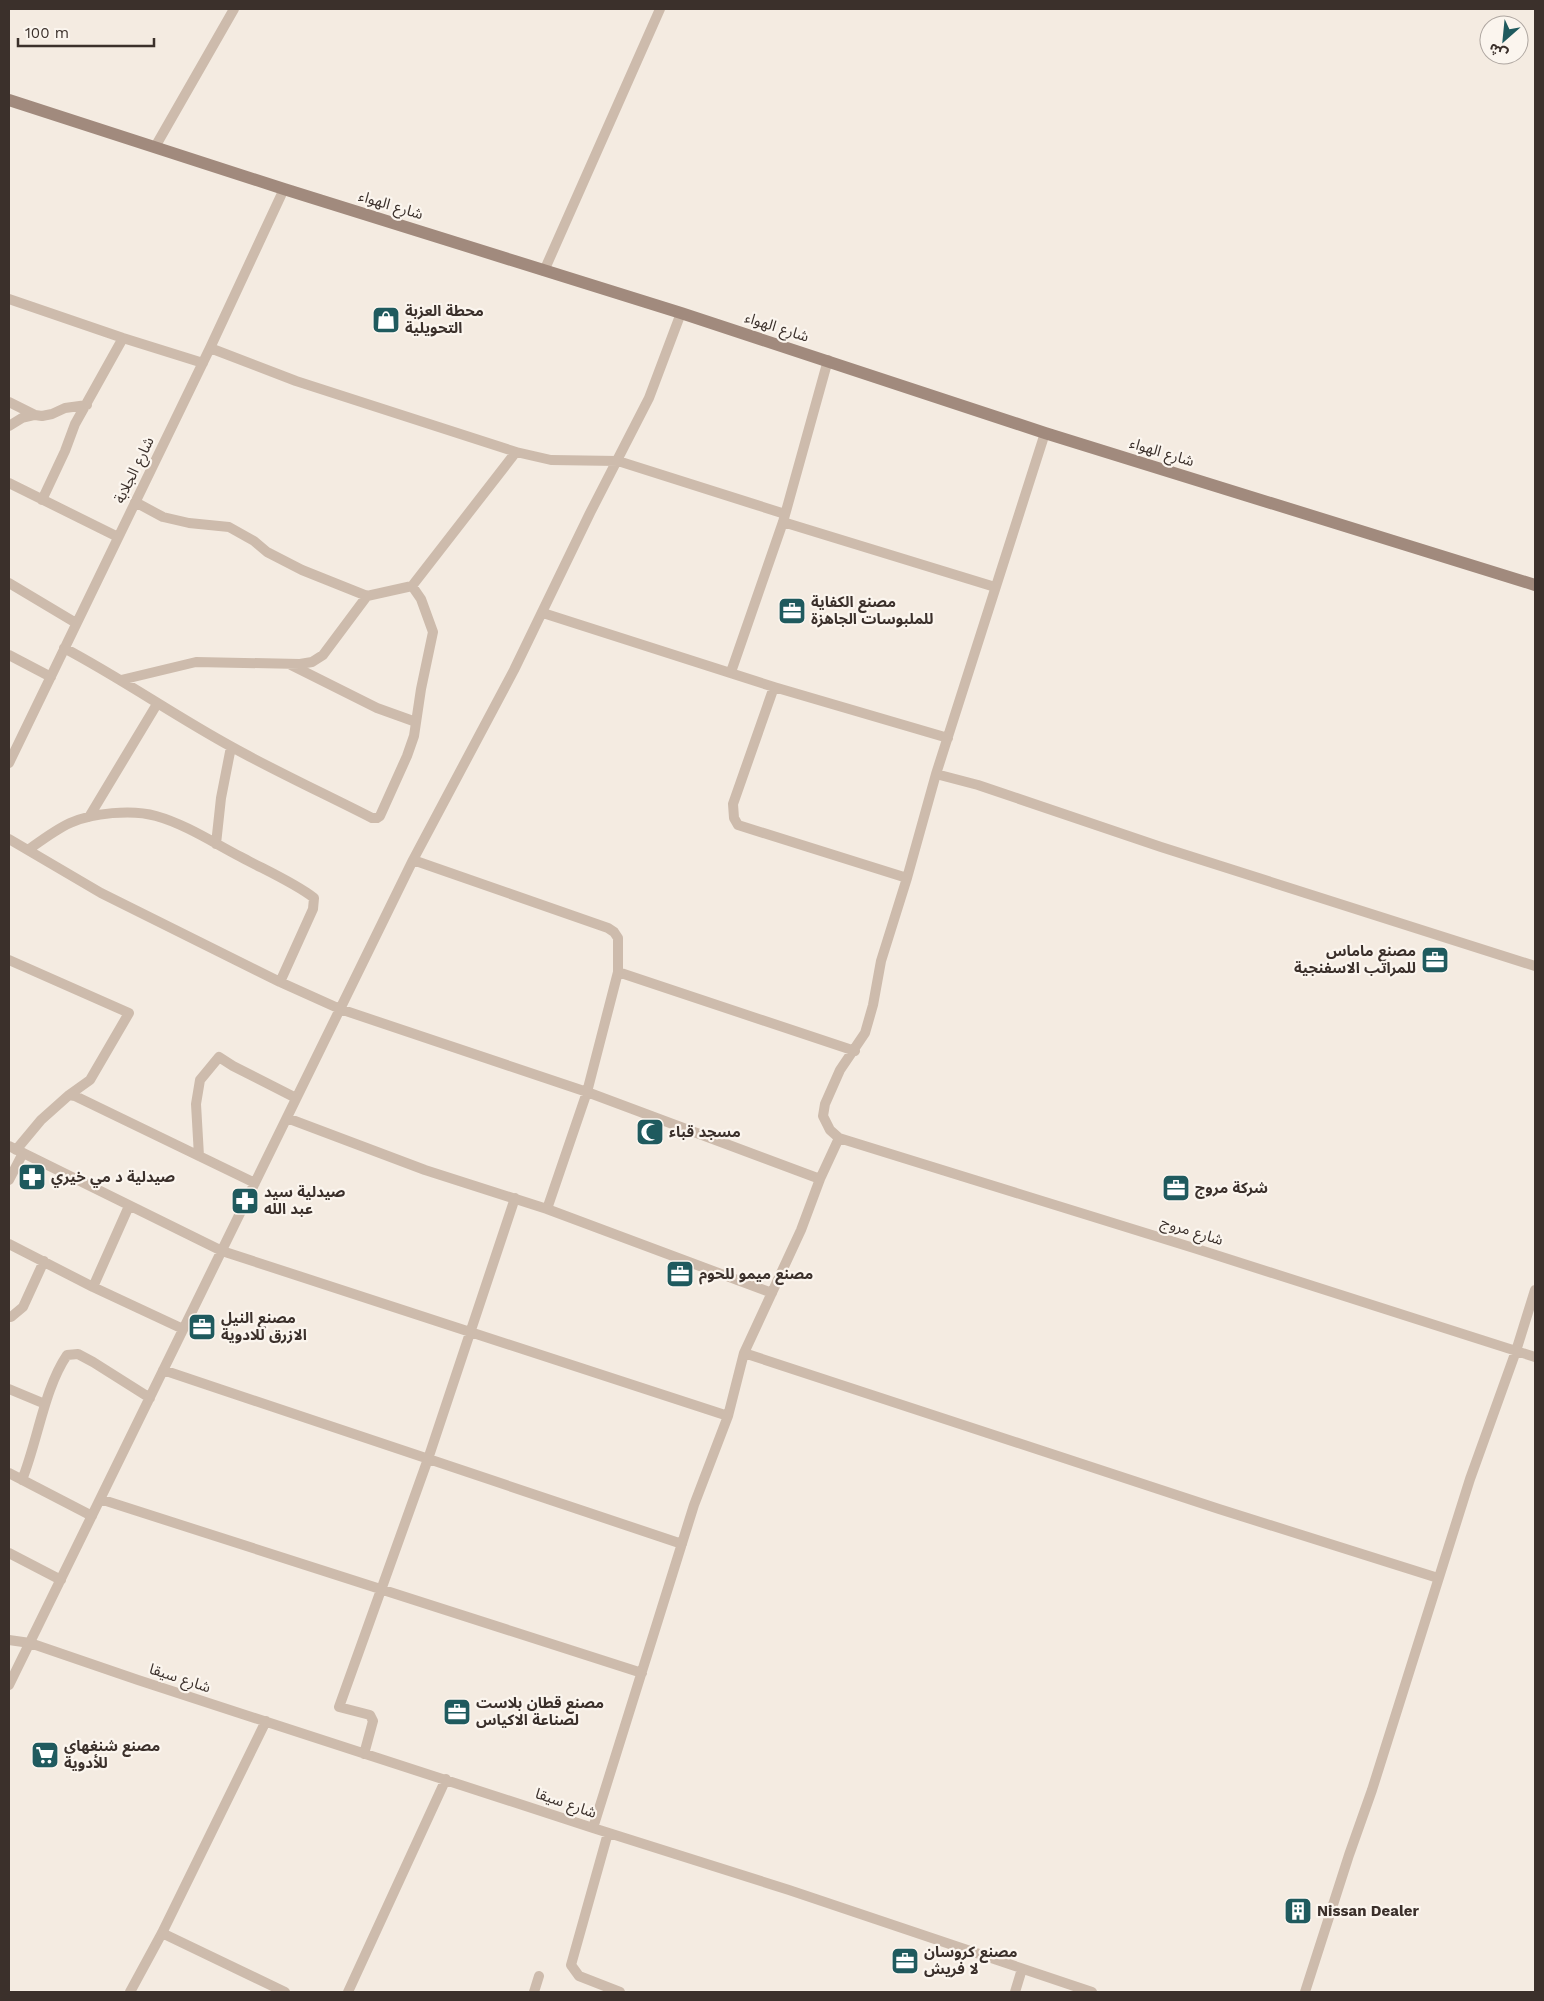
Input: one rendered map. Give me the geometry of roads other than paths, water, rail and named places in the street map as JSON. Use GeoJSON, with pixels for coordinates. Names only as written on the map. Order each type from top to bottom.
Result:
{"type":"FeatureCollection","features":[{"type":"Feature","properties":{"kind":"street"},"geometry":{"type":"LineString","coordinates":[[155,147],[234,9]]}},
{"type":"Feature","properties":{"kind":"street"},"geometry":{"type":"LineString","coordinates":[[544,271],[660,9]]}},
{"type":"Feature","properties":{"kind":"street","name":"شارع الهواء"},"geometry":{"type":"LineString","coordinates":[[9,100],[284,189],[828,360],[1045,433],[1535,585]]}},
{"type":"Feature","properties":{"kind":"street","name":"شارع الجلابة"},"geometry":{"type":"LineString","coordinates":[[10,757],[51,677],[210,348],[284,189]]}},
{"type":"Feature","properties":{"kind":"street"},"geometry":{"type":"LineString","coordinates":[[9,299],[202,363]]}},
{"type":"Feature","properties":{"kind":"street"},"geometry":{"type":"LineString","coordinates":[[9,1685],[413,860],[496,705],[590,513],[649,398],[681,313]]}},
{"type":"Feature","properties":{"kind":"street"},"geometry":{"type":"LineString","coordinates":[[42,500],[65,451],[75,424],[123,338]]}},
{"type":"Feature","properties":{"kind":"street"},"geometry":{"type":"LineString","coordinates":[[210,348],[296,380],[516,452],[551,460],[618,461],[995,587]]}},
{"type":"Feature","properties":{"kind":"street"},"geometry":{"type":"LineString","coordinates":[[731,672],[784,518],[828,360]]}},
{"type":"Feature","properties":{"kind":"street"},"geometry":{"type":"LineString","coordinates":[[9,402],[34,415],[42,416],[65,408],[87,405]]}},
{"type":"Feature","properties":{"kind":"street"},"geometry":{"type":"LineString","coordinates":[[9,426],[22,418],[34,415]]}},
{"type":"Feature","properties":{"kind":"street"},"geometry":{"type":"LineString","coordinates":[[593,1828],[694,1505],[728,1416],[744,1353],[801,1230],[820,1179],[839,1138],[830,1130],[823,1116],[825,1104],[840,1070],[855,1051],[865,1033],[873,1005],[881,961],[907,878],[936,774],[1045,433]]}},
{"type":"Feature","properties":{"kind":"street"},"geometry":{"type":"LineString","coordinates":[[135,502],[163,517],[189,523],[228,527],[254,541],[267,552],[302,570],[367,596],[412,586],[516,452]]}},
{"type":"Feature","properties":{"kind":"street"},"geometry":{"type":"LineString","coordinates":[[9,483],[118,537]]}},
{"type":"Feature","properties":{"kind":"street"},"geometry":{"type":"LineString","coordinates":[[9,583],[76,623]]}},
{"type":"Feature","properties":{"kind":"street"},"geometry":{"type":"LineString","coordinates":[[64,648],[121,680],[157,704],[231,747],[372,818],[377,818],[380,816],[414,736],[433,632],[421,599],[412,586]]}},
{"type":"Feature","properties":{"kind":"street"},"geometry":{"type":"LineString","coordinates":[[121,680],[196,662],[300,664],[312,662],[323,655],[367,596]]}},
{"type":"Feature","properties":{"kind":"street"},"geometry":{"type":"LineString","coordinates":[[542,613],[774,687],[948,738]]}},
{"type":"Feature","properties":{"kind":"street"},"geometry":{"type":"LineString","coordinates":[[9,655],[51,677]]}},
{"type":"Feature","properties":{"kind":"street"},"geometry":{"type":"LineString","coordinates":[[286,663],[377,708],[416,722]]}},
{"type":"Feature","properties":{"kind":"street"},"geometry":{"type":"LineString","coordinates":[[774,687],[733,804],[734,818],[738,824],[747,829],[907,878]]}},
{"type":"Feature","properties":{"kind":"street"},"geometry":{"type":"LineString","coordinates":[[90,817],[157,704]]}},
{"type":"Feature","properties":{"kind":"street"},"geometry":{"type":"LineString","coordinates":[[216,844],[221,798],[231,747]]}},
{"type":"Feature","properties":{"kind":"street"},"geometry":{"type":"LineString","coordinates":[[936,774],[987,788],[1161,847],[1535,966]]}},
{"type":"Feature","properties":{"kind":"street"},"geometry":{"type":"LineString","coordinates":[[28,850],[72,822],[90,817],[136,812],[174,822],[314,898],[313,908],[280,982]]}},
{"type":"Feature","properties":{"kind":"street"},"geometry":{"type":"LineString","coordinates":[[9,839],[101,893],[280,982],[340,1009],[587,1092],[820,1179]]}},
{"type":"Feature","properties":{"kind":"street"},"geometry":{"type":"LineString","coordinates":[[413,860],[608,928],[618,938],[618,972],[587,1092],[547,1209]]}},
{"type":"Feature","properties":{"kind":"street"},"geometry":{"type":"LineString","coordinates":[[9,960],[129,1013],[90,1080],[69,1095],[42,1120],[16,1150],[9,1180]]}},
{"type":"Feature","properties":{"kind":"street"},"geometry":{"type":"LineString","coordinates":[[618,972],[855,1051]]}},
{"type":"Feature","properties":{"kind":"street"},"geometry":{"type":"LineString","coordinates":[[199,1156],[196,1104],[200,1080],[219,1057],[232,1066],[296,1098]]}},
{"type":"Feature","properties":{"kind":"street"},"geometry":{"type":"LineString","coordinates":[[69,1095],[75,1096],[255,1183]]}},
{"type":"Feature","properties":{"kind":"street"},"geometry":{"type":"LineString","coordinates":[[287,1118],[425,1170],[547,1209],[772,1293]]}},
{"type":"Feature","properties":{"kind":"street","name":"شارع مروج"},"geometry":{"type":"LineString","coordinates":[[839,1138],[1197,1248],[1535,1356]]}},
{"type":"Feature","properties":{"kind":"street"},"geometry":{"type":"LineString","coordinates":[[16,1150],[222,1250],[728,1416]]}},
{"type":"Feature","properties":{"kind":"street"},"geometry":{"type":"LineString","coordinates":[[364,1754],[373,1721],[372,1718],[339,1707],[428,1459],[515,1198]]}},
{"type":"Feature","properties":{"kind":"street"},"geometry":{"type":"LineString","coordinates":[[93,1287],[129,1206]]}},
{"type":"Feature","properties":{"kind":"street"},"geometry":{"type":"LineString","coordinates":[[9,1244],[93,1287],[183,1329]]}},
{"type":"Feature","properties":{"kind":"street"},"geometry":{"type":"LineString","coordinates":[[9,1317],[11,1318],[22,1307],[44,1261]]}},
{"type":"Feature","properties":{"kind":"street"},"geometry":{"type":"LineString","coordinates":[[1305,1992],[1348,1855],[1372,1790],[1470,1479],[1516,1351],[1535,1290]]}},
{"type":"Feature","properties":{"kind":"street"},"geometry":{"type":"LineString","coordinates":[[22,1480],[32,1453],[45,1404],[61,1364],[67,1355],[73,1353],[93,1362],[150,1398]]}},
{"type":"Feature","properties":{"kind":"street"},"geometry":{"type":"LineString","coordinates":[[744,1353],[1219,1509],[1438,1578]]}},
{"type":"Feature","properties":{"kind":"street"},"geometry":{"type":"LineString","coordinates":[[163,1370],[682,1544]]}},
{"type":"Feature","properties":{"kind":"street"},"geometry":{"type":"LineString","coordinates":[[9,1388],[45,1404]]}},
{"type":"Feature","properties":{"kind":"street"},"geometry":{"type":"LineString","coordinates":[[9,1473],[92,1516]]}},
{"type":"Feature","properties":{"kind":"street"},"geometry":{"type":"LineString","coordinates":[[100,1499],[642,1673]]}},
{"type":"Feature","properties":{"kind":"street"},"geometry":{"type":"LineString","coordinates":[[9,1553],[60,1580]]}},
{"type":"Feature","properties":{"kind":"street","name":"شارع سيقا"},"geometry":{"type":"LineString","coordinates":[[9,1640],[30,1643],[364,1754],[788,1890],[1092,1992]]}},
{"type":"Feature","properties":{"kind":"street"},"geometry":{"type":"LineString","coordinates":[[130,1992],[162,1933],[266,1721]]}},
{"type":"Feature","properties":{"kind":"street"},"geometry":{"type":"LineString","coordinates":[[348,1992],[446,1779]]}},
{"type":"Feature","properties":{"kind":"street"},"geometry":{"type":"LineString","coordinates":[[608,1833],[571,1965],[579,1976],[620,1992]]}},
{"type":"Feature","properties":{"kind":"street"},"geometry":{"type":"LineString","coordinates":[[162,1933],[285,1992]]}},
{"type":"Feature","properties":{"kind":"street"},"geometry":{"type":"LineString","coordinates":[[1015,1992],[1022,1970]]}},
{"type":"Feature","properties":{"kind":"street"},"geometry":{"type":"LineString","coordinates":[[534,1992],[539,1976]]}},
{"type":"Feature","properties":{"kind":"place","name":"محطة العزبة التحويلية"},"geometry":{"type":"Point","coordinates":[386,320]}},
{"type":"Feature","properties":{"kind":"place","name":"مصنع الكفاية للملبوسات الجاهزة"},"geometry":{"type":"Point","coordinates":[792,611]}},
{"type":"Feature","properties":{"kind":"place","name":"مصنع ماماس للمراتب الاسفنجية"},"geometry":{"type":"Point","coordinates":[1435,960]}},
{"type":"Feature","properties":{"kind":"place","name":"مسجد قباء"},"geometry":{"type":"Point","coordinates":[650,1132]}},
{"type":"Feature","properties":{"kind":"place","name":"صيدلية د مي خيري"},"geometry":{"type":"Point","coordinates":[32,1177]}},
{"type":"Feature","properties":{"kind":"place","name":"شركة مروج"},"geometry":{"type":"Point","coordinates":[1176,1188]}},
{"type":"Feature","properties":{"kind":"place","name":"صيدلية سيد عبد الله"},"geometry":{"type":"Point","coordinates":[245,1201]}},
{"type":"Feature","properties":{"kind":"place","name":"مصنع ميمو للحوم"},"geometry":{"type":"Point","coordinates":[680,1274]}},
{"type":"Feature","properties":{"kind":"place","name":"مصنع النيل الازرق للادوية"},"geometry":{"type":"Point","coordinates":[202,1327]}},
{"type":"Feature","properties":{"kind":"place","name":"مصنع قطان بلاست لصناعة الاكياس"},"geometry":{"type":"Point","coordinates":[457,1712]}},
{"type":"Feature","properties":{"kind":"place","name":"مصنع شنغهاي للأدوية"},"geometry":{"type":"Point","coordinates":[45,1755]}},
{"type":"Feature","properties":{"kind":"place","name":"Nissan Dealer"},"geometry":{"type":"Point","coordinates":[1298,1911]}},
{"type":"Feature","properties":{"kind":"place","name":"مصنع كروسان لا فريش"},"geometry":{"type":"Point","coordinates":[905,1961]}}]}
